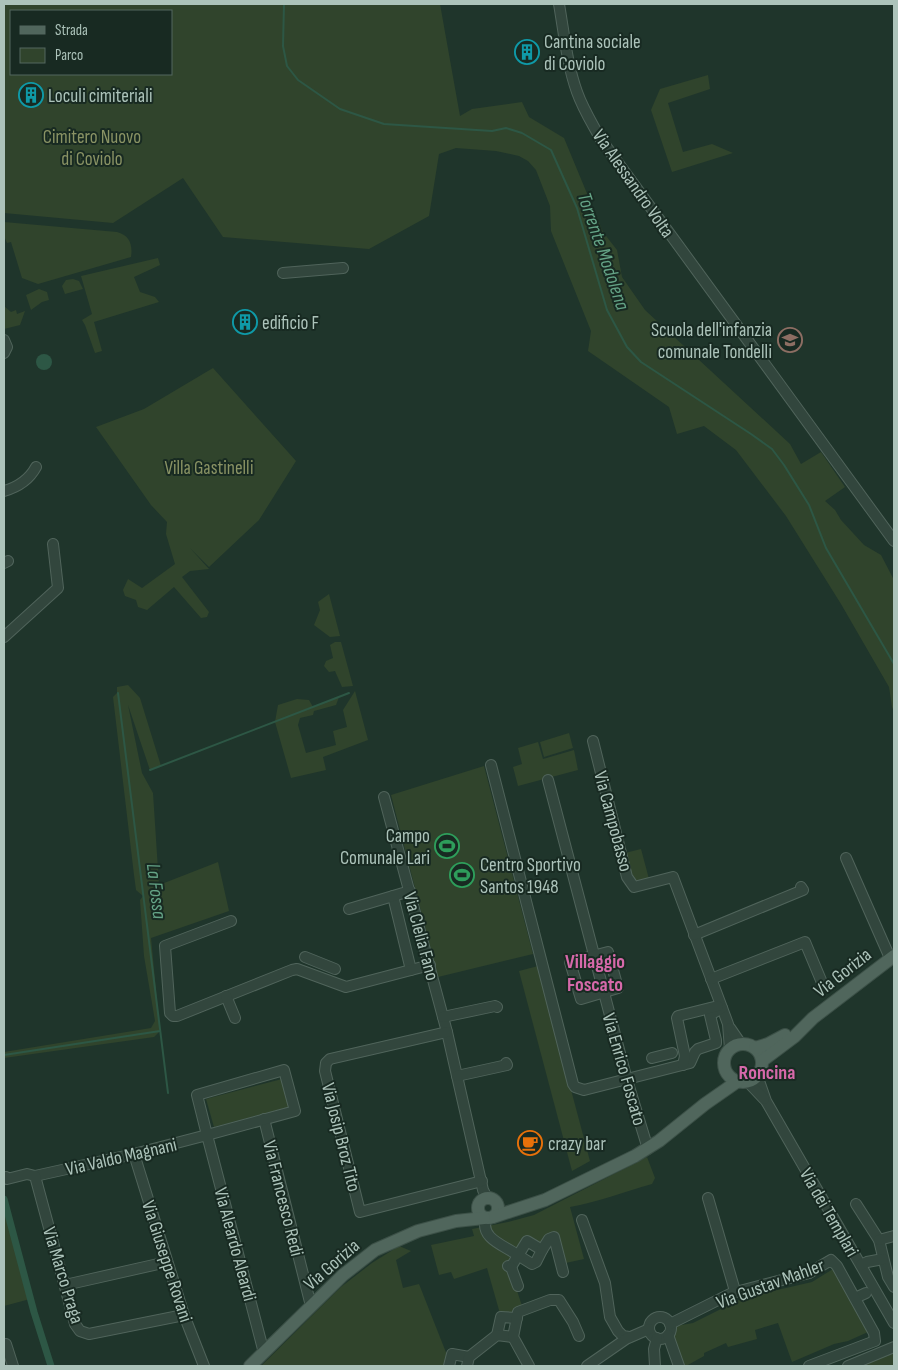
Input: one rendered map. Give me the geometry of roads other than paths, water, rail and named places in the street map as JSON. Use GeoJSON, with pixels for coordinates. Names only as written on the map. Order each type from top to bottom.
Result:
{"type":"FeatureCollection","features":[{"type":"Feature","properties":{"kind":"main road","name":"Via Gorizia"},"geometry":{"type":"LineString","coordinates":[[813,1018],[892,957]]}},
{"type":"Feature","properties":{"kind":"main road"},"geometry":{"type":"LineString","coordinates":[[755,1048],[774,1041],[813,1018]]}},
{"type":"Feature","properties":{"kind":"main road"},"geometry":{"type":"LineString","coordinates":[[762,1061],[794,1037],[813,1018]]}},
{"type":"Feature","properties":{"kind":"main road"},"geometry":{"type":"LineString","coordinates":[[747,1044],[755,1048],[760,1054],[761,1068],[748,1079],[730,1077],[725,1070],[724,1061],[736,1046],[747,1044]]}},
{"type":"Feature","properties":{"kind":"main road"},"geometry":{"type":"LineString","coordinates":[[705,1104],[725,1070]]}},
{"type":"Feature","properties":{"kind":"main road","name":"Via Gorizia"},"geometry":{"type":"LineString","coordinates":[[250,1366],[343,1274],[375,1250],[418,1231],[456,1221],[488,1218],[522,1208],[560,1193],[648,1149],[705,1104],[748,1079]]}},
{"type":"Feature","properties":{"kind":"main road","name":"Via Gorizia"},"geometry":{"type":"LineString","coordinates":[[456,1221],[487,1201]]}},
{"type":"Feature","properties":{"kind":"main road"},"geometry":{"type":"LineString","coordinates":[[487,1201],[507,1208],[522,1208]]}},
{"type":"Feature","properties":{"kind":"main road"},"geometry":{"type":"LineString","coordinates":[[487,1201],[498,1210],[488,1218],[478,1212],[487,1201]]}},
{"type":"Feature","properties":{"kind":"street","name":"Via Alessandro Volta"},"geometry":{"type":"LineString","coordinates":[[559,4],[573,76],[583,106],[592,125],[612,156],[750,344],[759,365],[775,385],[789,396],[894,540]]}},
{"type":"Feature","properties":{"kind":"street"},"geometry":{"type":"LineString","coordinates":[[283,274],[343,268]]}},
{"type":"Feature","properties":{"kind":"street"},"geometry":{"type":"LineString","coordinates":[[4,340],[7,348],[4,353]]}},
{"type":"Feature","properties":{"kind":"street"},"geometry":{"type":"LineString","coordinates":[[4,491],[17,486],[31,476],[36,467]]}},
{"type":"Feature","properties":{"kind":"street"},"geometry":{"type":"LineString","coordinates":[[4,637],[58,588],[53,544]]}},
{"type":"Feature","properties":{"kind":"street","name":"Via Campobasso"},"geometry":{"type":"LineString","coordinates":[[593,741],[627,877],[634,887],[673,877],[736,1046]]}},
{"type":"Feature","properties":{"kind":"street"},"geometry":{"type":"LineString","coordinates":[[491,766],[573,1084],[580,1090],[584,1090],[692,1062],[698,1049],[716,1043],[709,1012]]}},
{"type":"Feature","properties":{"kind":"street","name":"Via Enrico Foscato"},"geometry":{"type":"LineString","coordinates":[[548,780],[627,1080],[648,1149]]}},
{"type":"Feature","properties":{"kind":"street","name":"Via Clelia Fano"},"geometry":{"type":"LineString","coordinates":[[384,798],[430,965],[487,1201]]}},
{"type":"Feature","properties":{"kind":"street"},"geometry":{"type":"LineString","coordinates":[[846,858],[892,957]]}},
{"type":"Feature","properties":{"kind":"street"},"geometry":{"type":"LineString","coordinates":[[694,935],[802,890],[801,887]]}},
{"type":"Feature","properties":{"kind":"street"},"geometry":{"type":"LineString","coordinates":[[349,909],[410,891]]}},
{"type":"Feature","properties":{"kind":"street"},"geometry":{"type":"LineString","coordinates":[[393,896],[412,970]]}},
{"type":"Feature","properties":{"kind":"street"},"geometry":{"type":"LineString","coordinates":[[231,921],[165,946],[170,1013],[173,1016],[297,969],[346,987],[430,965]]}},
{"type":"Feature","properties":{"kind":"street"},"geometry":{"type":"LineString","coordinates":[[711,979],[805,942],[823,985]]}},
{"type":"Feature","properties":{"kind":"street"},"geometry":{"type":"LineString","coordinates":[[608,952],[618,988],[604,992],[581,999],[570,962],[608,952]]}},
{"type":"Feature","properties":{"kind":"street"},"geometry":{"type":"LineString","coordinates":[[305,957],[335,969]]}},
{"type":"Feature","properties":{"kind":"street"},"geometry":{"type":"LineString","coordinates":[[318,977],[322,964]]}},
{"type":"Feature","properties":{"kind":"street"},"geometry":{"type":"LineString","coordinates":[[226,996],[234,1018]]}},
{"type":"Feature","properties":{"kind":"street"},"geometry":{"type":"LineString","coordinates":[[443,1017],[497,1007]]}},
{"type":"Feature","properties":{"kind":"street"},"geometry":{"type":"LineString","coordinates":[[683,1065],[685,1056],[678,1016],[709,1012],[722,1007]]}},
{"type":"Feature","properties":{"kind":"street","name":"Via Josip Broz Tito"},"geometry":{"type":"LineString","coordinates":[[447,1032],[330,1059],[326,1062],[325,1070],[360,1212],[482,1181]]}},
{"type":"Feature","properties":{"kind":"street"},"geometry":{"type":"LineString","coordinates":[[663,1070],[656,1057],[672,1053]]}},
{"type":"Feature","properties":{"kind":"street"},"geometry":{"type":"LineString","coordinates":[[457,1076],[507,1065],[506,1063]]}},
{"type":"Feature","properties":{"kind":"street","name":"Via Aleardo Aleardi"},"geometry":{"type":"LineString","coordinates":[[207,1135],[295,1111],[284,1070],[197,1095],[207,1135],[264,1352]]}},
{"type":"Feature","properties":{"kind":"street","name":"Via dei Templari"},"geometry":{"type":"LineString","coordinates":[[748,1079],[766,1101],[894,1323]]}},
{"type":"Feature","properties":{"kind":"street","name":"Via Francesco Redi"},"geometry":{"type":"LineString","coordinates":[[264,1119],[311,1306]]}},
{"type":"Feature","properties":{"kind":"street","name":"Via Valdo Magnani"},"geometry":{"type":"LineString","coordinates":[[35,1176],[134,1154],[207,1135]]}},
{"type":"Feature","properties":{"kind":"street","name":"Via Giuseppe Rovani"},"geometry":{"type":"LineString","coordinates":[[134,1154],[184,1315],[204,1366]]}},
{"type":"Feature","properties":{"kind":"street"},"geometry":{"type":"LineString","coordinates":[[6,1177],[7,1179],[27,1174],[35,1176]]}},
{"type":"Feature","properties":{"kind":"street","name":"Via Marco Praga"},"geometry":{"type":"LineString","coordinates":[[35,1176],[76,1328],[84,1333],[184,1315]]}},
{"type":"Feature","properties":{"kind":"street"},"geometry":{"type":"LineString","coordinates":[[708,1198],[735,1292]]}},
{"type":"Feature","properties":{"kind":"street"},"geometry":{"type":"LineString","coordinates":[[856,1204],[879,1240],[888,1277],[894,1287]]}},
{"type":"Feature","properties":{"kind":"street"},"geometry":{"type":"LineString","coordinates":[[488,1218],[485,1228],[488,1236],[532,1264],[536,1262],[549,1239],[554,1237],[563,1272]]}},
{"type":"Feature","properties":{"kind":"street"},"geometry":{"type":"LineString","coordinates":[[582,1220],[605,1283],[610,1317],[618,1331],[624,1336],[629,1337]]}},
{"type":"Feature","properties":{"kind":"street"},"geometry":{"type":"LineString","coordinates":[[879,1240],[894,1236]]}},
{"type":"Feature","properties":{"kind":"street"},"geometry":{"type":"LineString","coordinates":[[518,1286],[510,1266],[527,1241],[542,1250]]}},
{"type":"Feature","properties":{"kind":"street"},"geometry":{"type":"LineString","coordinates":[[861,1265],[883,1258]]}},
{"type":"Feature","properties":{"kind":"street","name":"Via Gustav Mahler"},"geometry":{"type":"LineString","coordinates":[[669,1329],[695,1307],[799,1271],[809,1273],[831,1260],[838,1266],[874,1334],[875,1341],[809,1366]]}},
{"type":"Feature","properties":{"kind":"street"},"geometry":{"type":"LineString","coordinates":[[65,1286],[167,1262]]}},
{"type":"Feature","properties":{"kind":"street"},"geometry":{"type":"LineString","coordinates":[[855,1298],[866,1293]]}},
{"type":"Feature","properties":{"kind":"street"},"geometry":{"type":"LineString","coordinates":[[530,1366],[512,1337],[518,1312],[550,1300],[559,1300],[573,1322],[579,1336]]}},
{"type":"Feature","properties":{"kind":"street"},"geometry":{"type":"LineString","coordinates":[[449,1366],[452,1354],[468,1361],[497,1335],[500,1317],[517,1318]]}},
{"type":"Feature","properties":{"kind":"street"},"geometry":{"type":"LineString","coordinates":[[669,1329],[663,1338],[657,1338],[651,1334],[649,1329],[651,1322],[657,1317],[665,1318],[669,1329],[679,1366]]}},
{"type":"Feature","properties":{"kind":"street"},"geometry":{"type":"LineString","coordinates":[[587,1366],[629,1337],[649,1329]]}},
{"type":"Feature","properties":{"kind":"street"},"geometry":{"type":"LineString","coordinates":[[497,1335],[512,1337]]}},
{"type":"Feature","properties":{"kind":"street"},"geometry":{"type":"LineString","coordinates":[[654,1366],[654,1349],[657,1338]]}},
{"type":"Feature","properties":{"kind":"street"},"geometry":{"type":"LineString","coordinates":[[6,1344],[13,1366]]}},
{"type":"Feature","properties":{"kind":"street"},"geometry":{"type":"LineString","coordinates":[[848,1366],[894,1347]]}},
{"type":"Feature","properties":{"kind":"waterway","name":"Torrente Modolena"},"geometry":{"type":"LineString","coordinates":[[284,4],[283,46],[287,66],[298,80],[340,109],[384,124],[492,131],[506,128],[522,133],[551,150],[577,208],[607,310],[627,347],[641,362],[772,449],[809,505],[826,548],[894,664]]}},
{"type":"Feature","properties":{"kind":"waterway","name":"La Fossa"},"geometry":{"type":"LineString","coordinates":[[118,693],[168,1093]]}},
{"type":"Feature","properties":{"kind":"waterway"},"geometry":{"type":"LineString","coordinates":[[150,770],[349,693]]}},
{"type":"Feature","properties":{"kind":"waterway"},"geometry":{"type":"LineString","coordinates":[[4,1055],[160,1031]]}},
{"type":"Feature","properties":{"kind":"waterway"},"geometry":{"type":"LineString","coordinates":[[4,1199],[34,1312],[51,1366]]}},
{"type":"Feature","properties":{"kind":"place","name":"Cantina sociale di Coviolo"},"geometry":{"type":"Point","coordinates":[527,52]}},
{"type":"Feature","properties":{"kind":"place","name":"Loculi cimiteriali"},"geometry":{"type":"Point","coordinates":[31,95]}},
{"type":"Feature","properties":{"kind":"place","name":"edificio F"},"geometry":{"type":"Point","coordinates":[245,322]}},
{"type":"Feature","properties":{"kind":"place","name":"Scuola dell'infanzia comunale Tondelli"},"geometry":{"type":"Point","coordinates":[790,340]}},
{"type":"Feature","properties":{"kind":"place","name":"Campo Comunale Lari"},"geometry":{"type":"Point","coordinates":[447,846]}},
{"type":"Feature","properties":{"kind":"place","name":"Centro Sportivo Santos 1948"},"geometry":{"type":"Point","coordinates":[462,875]}},
{"type":"Feature","properties":{"kind":"place","name":"crazy bar"},"geometry":{"type":"Point","coordinates":[530,1143]}},
{"type":"Feature","properties":{"kind":"district","name":"Villaggio Foscato"},"geometry":{"type":"Point","coordinates":[595,972]}},
{"type":"Feature","properties":{"kind":"district","name":"Roncina"},"geometry":{"type":"Point","coordinates":[767,1072]}},
{"type":"Feature","properties":{"kind":"park label","name":"Cimitero Nuovo di Coviolo"},"geometry":{"type":"Point","coordinates":[92,147]}},
{"type":"Feature","properties":{"kind":"park label","name":"Villa Gastinelli"},"geometry":{"type":"Point","coordinates":[209,467]}}]}
